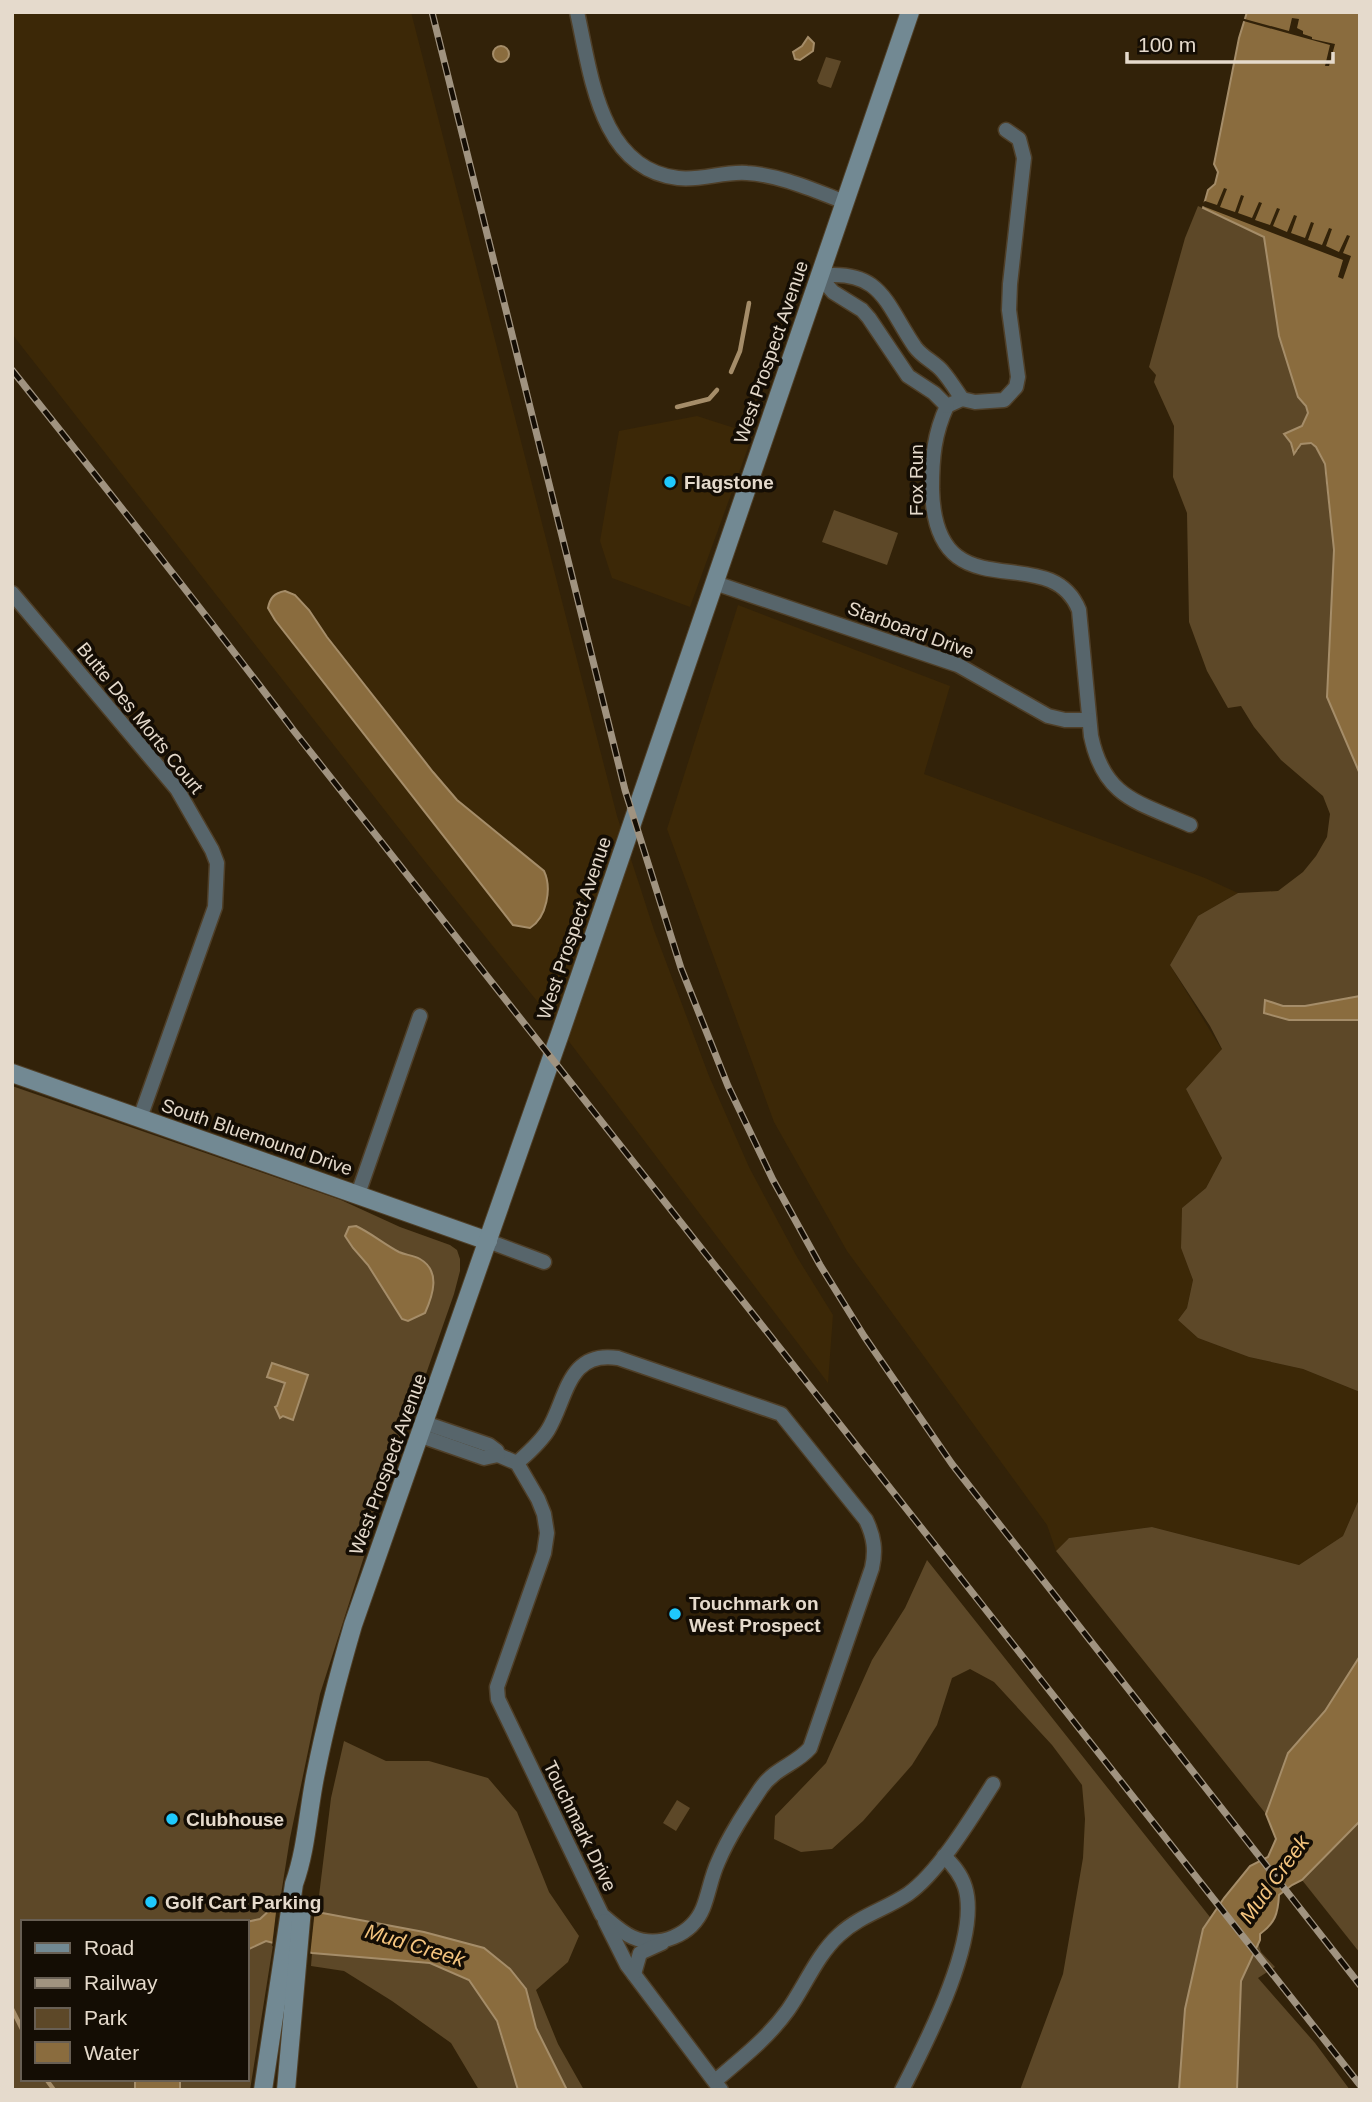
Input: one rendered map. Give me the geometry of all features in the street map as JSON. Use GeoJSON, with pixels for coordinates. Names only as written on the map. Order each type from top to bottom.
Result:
{"type":"FeatureCollection","features":[{"type":"Feature","properties":{"kind":"main road","name":"West Prospect Avenue"},"geometry":{"type":"LineString","coordinates":[[263,2090],[291,1953],[297,1904],[303,1885],[301,1864],[315,1773],[338,1677],[376,1557],[423,1430],[910,12]]}},
{"type":"Feature","properties":{"kind":"main road","name":"South Bluemound Drive"},"geometry":{"type":"LineString","coordinates":[[12,1073],[488,1241]]}},
{"type":"Feature","properties":{"kind":"main road","name":"West Prospect Avenue"},"geometry":{"type":"LineString","coordinates":[[286,2090],[291,1953]]}},
{"type":"Feature","properties":{"kind":"street"},"geometry":{"type":"LineString","coordinates":[[577,12],[605,121],[620,145],[638,163],[674,178],[737,172],[768,176],[845,202]]}},
{"type":"Feature","properties":{"kind":"street"},"geometry":{"type":"LineString","coordinates":[[819,276],[833,292],[862,310],[908,376],[934,393],[947,406],[962,399],[984,402],[1004,400],[1016,387],[1018,377],[1009,310],[1024,158],[1018,139],[1006,130]]}},
{"type":"Feature","properties":{"kind":"street"},"geometry":{"type":"LineString","coordinates":[[819,276],[840,273],[876,288],[885,297],[915,348],[942,370],[962,399]]}},
{"type":"Feature","properties":{"kind":"street","name":"Fox Run"},"geometry":{"type":"LineString","coordinates":[[947,406],[937,429],[932,456],[933,510],[940,536],[947,547],[968,563],[980,568],[1047,578],[1070,593],[1079,610],[1094,751],[1105,778],[1127,796],[1190,825]]}},
{"type":"Feature","properties":{"kind":"street","name":"Starboard Drive"},"geometry":{"type":"LineString","coordinates":[[715,583],[958,665],[1048,716],[1065,720],[1089,720]]}},
{"type":"Feature","properties":{"kind":"street","name":"Butte Des Morts Court"},"geometry":{"type":"LineString","coordinates":[[12,593],[177,789],[217,863],[215,907],[140,1118]]}},
{"type":"Feature","properties":{"kind":"street"},"geometry":{"type":"LineString","coordinates":[[358,1194],[420,1016]]}},
{"type":"Feature","properties":{"kind":"street"},"geometry":{"type":"LineString","coordinates":[[488,1241],[544,1262]]}},
{"type":"Feature","properties":{"kind":"street"},"geometry":{"type":"LineString","coordinates":[[423,1430],[489,1445],[498,1455],[517,1463],[546,1434],[569,1380],[577,1370],[598,1358],[618,1359],[781,1414],[866,1520],[872,1533],[875,1545],[872,1568],[810,1748],[804,1755],[771,1776],[761,1788],[726,1844],[696,1921],[687,1930],[640,1953],[634,1974]]}},
{"type":"Feature","properties":{"kind":"street","name":"Touchmark Drive"},"geometry":{"type":"LineString","coordinates":[[517,1463],[544,1514],[547,1533],[544,1553],[497,1687],[498,1699],[602,1915],[631,1937],[644,1941],[670,1939]]}},
{"type":"Feature","properties":{"kind":"street"},"geometry":{"type":"LineString","coordinates":[[602,1915],[634,1974],[718,2085],[769,2034],[838,1936],[852,1925],[906,1895],[931,1874],[993,1784]]}},
{"type":"Feature","properties":{"kind":"street"},"geometry":{"type":"LineString","coordinates":[[902,2090],[933,2026],[957,1964],[966,1930],[966,1888],[956,1869],[944,1856]]}},
{"type":"Feature","properties":{"kind":"shaded area"},"geometry":{"type":"Polygon","coordinates":[[[12,12],[411,12],[617,816],[654,930],[709,1076],[749,1167],[797,1257],[833,1315],[828,1383],[561,1031],[12,334],[12,12]]]}},
{"type":"Feature","properties":{"kind":"shaded area"},"geometry":{"type":"Polygon","coordinates":[[[697,416],[753,434],[690,607],[612,578],[600,541],[619,431],[697,416]]]}},
{"type":"Feature","properties":{"kind":"shaded area"},"geometry":{"type":"Polygon","coordinates":[[[738,605],[950,686],[924,774],[1205,878],[1238,893],[1198,916],[1170,965],[1222,1050],[1186,1089],[1222,1158],[1206,1188],[1182,1208],[1181,1248],[1193,1280],[1187,1308],[1178,1320],[1198,1338],[1249,1357],[1303,1369],[1360,1392],[1360,1497],[1343,1536],[1299,1565],[1152,1527],[1069,1538],[1056,1551],[1047,1525],[847,1251],[774,1122],[667,829],[738,605]]]}},
{"type":"Feature","properties":{"kind":"green space"},"geometry":{"type":"Polygon","coordinates":[[[826,57],[841,61],[831,88],[817,81],[826,57]]]}},
{"type":"Feature","properties":{"kind":"green space"},"geometry":{"type":"Polygon","coordinates":[[[1198,206],[1264,237],[1279,336],[1298,397],[1308,413],[1302,426],[1284,434],[1291,443],[1292,451],[1298,451],[1305,442],[1316,447],[1324,464],[1334,550],[1327,697],[1360,774],[1360,996],[1305,1006],[1283,1006],[1266,1000],[1264,1012],[1289,1020],[1360,1020],[1360,1392],[1303,1369],[1249,1357],[1198,1338],[1178,1320],[1187,1308],[1193,1280],[1181,1248],[1182,1208],[1206,1188],[1222,1158],[1186,1089],[1222,1049],[1170,965],[1198,916],[1238,893],[1278,891],[1303,872],[1327,837],[1330,814],[1323,796],[1281,760],[1241,706],[1228,708],[1207,671],[1189,622],[1187,513],[1173,477],[1174,426],[1154,382],[1156,375],[1149,367],[1185,238],[1198,206]]]}},
{"type":"Feature","properties":{"kind":"green space"},"geometry":{"type":"Polygon","coordinates":[[[834,510],[898,533],[887,565],[822,542],[834,510]]]}},
{"type":"Feature","properties":{"kind":"green space"},"geometry":{"type":"Polygon","coordinates":[[[12,1086],[341,1200],[400,1227],[450,1245],[457,1250],[460,1259],[454,1294],[384,1494],[320,1694],[290,1838],[250,2090],[12,2090],[12,1086]]]}},
{"type":"Feature","properties":{"kind":"green space"},"geometry":{"type":"Polygon","coordinates":[[[1360,1497],[1360,1656],[1325,1711],[1288,1753],[1266,1814],[1056,1551],[1069,1538],[1152,1527],[1299,1565],[1343,1536],[1360,1497]]]}},
{"type":"Feature","properties":{"kind":"green space"},"geometry":{"type":"Polygon","coordinates":[[[927,1560],[1248,1965],[1258,1943],[1261,1952],[1275,1967],[1258,1978],[1315,2043],[1350,2090],[1237,2090],[1239,2022],[1185,2010],[1179,2090],[1020,2090],[1063,1974],[1083,1858],[1085,1819],[1082,1785],[1052,1745],[994,1682],[970,1669],[952,1678],[937,1725],[912,1765],[863,1821],[832,1849],[801,1852],[774,1839],[775,1816],[826,1763],[872,1660],[905,1608],[927,1560]]]}},
{"type":"Feature","properties":{"kind":"green space"},"geometry":{"type":"Polygon","coordinates":[[[344,1741],[386,1761],[429,1761],[488,1778],[517,1812],[549,1892],[579,1936],[568,1962],[536,1990],[558,2044],[584,2090],[567,2090],[536,2028],[526,1989],[423,1932],[317,1912],[331,1798],[344,1741]]]}},
{"type":"Feature","properties":{"kind":"green space"},"geometry":{"type":"Polygon","coordinates":[[[677,1800],[690,1808],[676,1831],[663,1823],[677,1800]]]}},
{"type":"Feature","properties":{"kind":"green space"},"geometry":{"type":"Polygon","coordinates":[[[1360,1821],[1360,1953],[1302,1880],[1360,1821]]]}},
{"type":"Feature","properties":{"kind":"green space"},"geometry":{"type":"Polygon","coordinates":[[[312,1953],[430,1963],[469,1980],[496,2021],[518,2090],[479,2090],[451,2043],[344,1971],[311,1966],[312,1953]]]}},
{"type":"Feature","properties":{"kind":"water"},"geometry":{"type":"Polygon","coordinates":[[[1247,12],[1360,12],[1360,774],[1327,697],[1334,550],[1325,464],[1311,443],[1301,444],[1294,454],[1291,443],[1284,434],[1302,426],[1308,413],[1298,397],[1279,336],[1264,237],[1203,208],[1208,190],[1215,184],[1218,172],[1214,164],[1239,38],[1247,12]]]}},
{"type":"Feature","properties":{"kind":"water"},"geometry":{"type":"Polygon","coordinates":[[[808,37],[814,43],[813,51],[800,60],[795,59],[793,52],[802,46],[808,37]]]}},
{"type":"Feature","properties":{"kind":"water"},"geometry":{"type":"Polygon","coordinates":[[[501,46],[507,48],[507,60],[501,62],[495,60],[493,54],[495,48],[501,46]]]}},
{"type":"Feature","properties":{"kind":"water"},"geometry":{"type":"Polygon","coordinates":[[[285,591],[295,595],[309,610],[327,637],[457,800],[544,871],[548,894],[544,910],[530,928],[513,925],[275,620],[268,608],[269,604],[275,595],[285,591]]]}},
{"type":"Feature","properties":{"kind":"water"},"geometry":{"type":"Polygon","coordinates":[[[1360,996],[1360,1020],[1289,1020],[1264,1013],[1265,1000],[1283,1006],[1305,1006],[1360,996]]]}},
{"type":"Feature","properties":{"kind":"water"},"geometry":{"type":"Polygon","coordinates":[[[356,1226],[399,1252],[427,1264],[431,1270],[433,1284],[425,1313],[408,1321],[402,1319],[368,1265],[345,1236],[349,1227],[356,1226]]]}},
{"type":"Feature","properties":{"kind":"water"},"geometry":{"type":"Polygon","coordinates":[[[272,1363],[308,1375],[293,1420],[283,1416],[280,1418],[275,1407],[285,1383],[267,1377],[272,1363]]]}},
{"type":"Feature","properties":{"kind":"water","name":"Mud Creek"},"geometry":{"type":"Polygon","coordinates":[[[1360,1656],[1360,1821],[1302,1880],[1279,1895],[1275,1918],[1260,1934],[1260,1940],[1241,1981],[1237,2090],[1179,2090],[1185,2009],[1203,1929],[1250,1866],[1268,1857],[1276,1839],[1266,1814],[1288,1753],[1325,1711],[1360,1656]]]}},
{"type":"Feature","properties":{"kind":"water","name":"Mud Creek"},"geometry":{"type":"Polygon","coordinates":[[[273,1907],[317,1912],[424,1932],[484,1948],[510,1969],[526,1989],[536,2028],[567,2090],[518,2090],[497,2021],[469,1980],[430,1963],[312,1953],[266,1941],[248,1950],[248,1922],[260,1919],[273,1907]]]}},
{"type":"Feature","properties":{"kind":"water"},"geometry":{"type":"Polygon","coordinates":[[[135,2081],[180,2081],[180,2090],[135,2090],[135,2081]]]}},
{"type":"Feature","properties":{"kind":"pier"},"geometry":{"type":"Polygon","coordinates":[[[1241,18],[1289,31],[1292,18],[1299,19],[1297,28],[1303,31],[1303,34],[1335,44],[1329,66],[1325,66],[1330,45],[1240,20],[1241,18]]]}},
{"type":"Feature","properties":{"kind":"pier"},"geometry":{"type":"Polygon","coordinates":[[[1224,188],[1227,189],[1220,207],[1235,212],[1241,195],[1244,196],[1238,213],[1252,218],[1259,202],[1262,203],[1255,220],[1270,225],[1277,208],[1280,209],[1273,226],[1287,232],[1294,215],[1297,216],[1291,233],[1305,238],[1311,222],[1314,223],[1308,240],[1322,245],[1329,228],[1332,229],[1326,246],[1339,252],[1347,235],[1350,236],[1343,253],[1351,256],[1343,279],[1338,277],[1343,260],[1200,205],[1205,201],[1217,205],[1224,188]]]}},
{"type":"Feature","properties":{"kind":"pier"},"geometry":{"type":"Polygon","coordinates":[[[277,1904],[315,1909],[310,1956],[272,1946],[277,1904]]]}},
{"type":"Feature","properties":{"kind":"waterway"},"geometry":{"type":"LineString","coordinates":[[731,372],[740,351],[749,303]]}},
{"type":"Feature","properties":{"kind":"waterway"},"geometry":{"type":"LineString","coordinates":[[677,407],[709,399],[717,390]]}},
{"type":"Feature","properties":{"kind":"waterway"},"geometry":{"type":"LineString","coordinates":[[12,2009],[21,2027]]}},
{"type":"Feature","properties":{"kind":"waterway"},"geometry":{"type":"LineString","coordinates":[[47,2081],[54,2090]]}},
{"type":"Feature","properties":{"kind":"railway"},"geometry":{"type":"LineString","coordinates":[[432,12],[625,790],[681,968],[728,1086],[773,1180],[820,1265],[864,1336],[952,1464],[1360,1985]]}},
{"type":"Feature","properties":{"kind":"railway"},"geometry":{"type":"LineString","coordinates":[[12,370],[1360,2085]]}},
{"type":"Feature","properties":{"kind":"place","name":"Flagstone"},"geometry":{"type":"Point","coordinates":[670,482]}},
{"type":"Feature","properties":{"kind":"place","name":"Touchmark on West Prospect"},"geometry":{"type":"Point","coordinates":[675,1614]}},
{"type":"Feature","properties":{"kind":"place","name":"Clubhouse"},"geometry":{"type":"Point","coordinates":[172,1819]}},
{"type":"Feature","properties":{"kind":"place","name":"Golf Cart Parking"},"geometry":{"type":"Point","coordinates":[151,1902]}}]}
